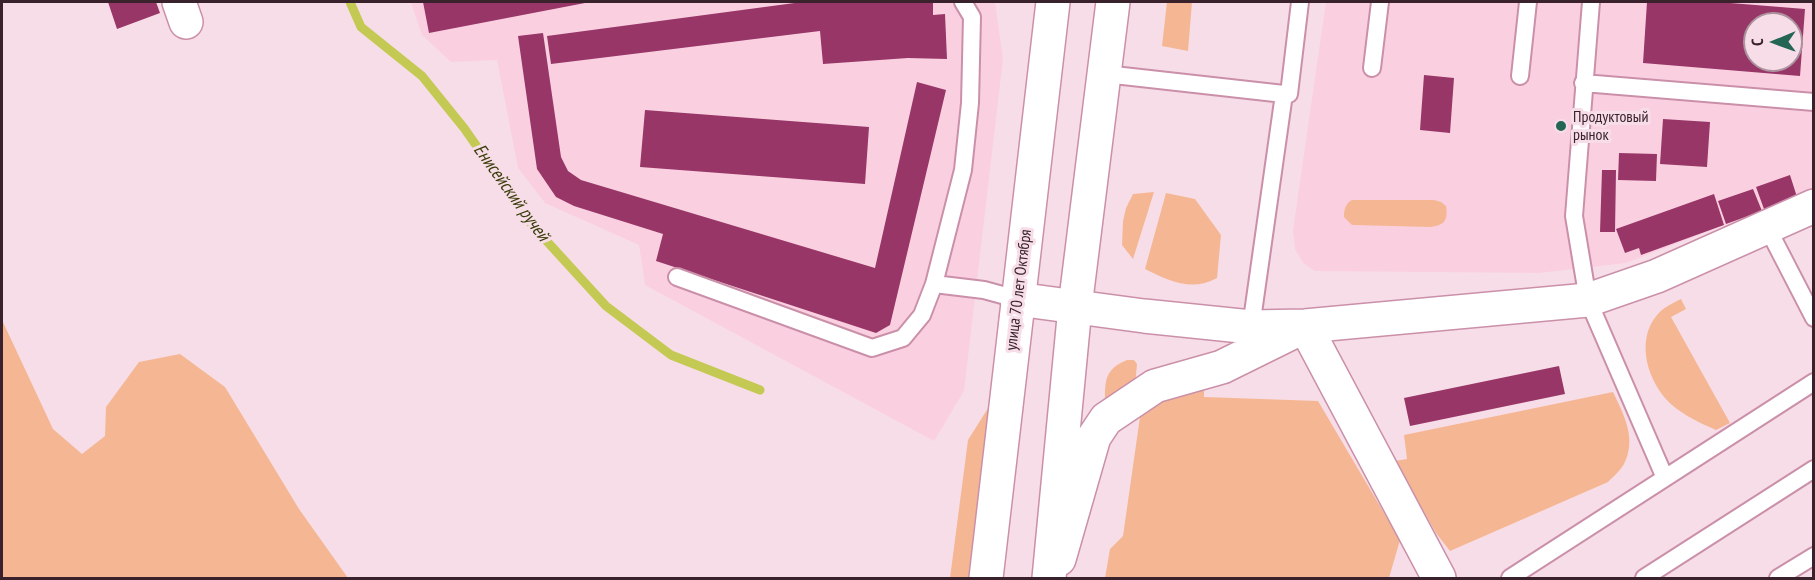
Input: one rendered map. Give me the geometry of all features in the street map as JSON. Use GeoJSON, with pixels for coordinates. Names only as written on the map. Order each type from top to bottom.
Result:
{"type":"FeatureCollection","features":[{"type":"Feature","properties":{"kind":"street","name":"улица 70 лет Октября"},"geometry":{"type":"LineString","coordinates":[[986,579],[1053,2]]}},
{"type":"Feature","properties":{"kind":"street"},"geometry":{"type":"LineString","coordinates":[[1049,579],[1075,307],[1113,2]]}},
{"type":"Feature","properties":{"kind":"street"},"geometry":{"type":"LineString","coordinates":[[1017,299],[1251,327],[1305,326],[1588,300],[1657,276],[1814,206]]}},
{"type":"Feature","properties":{"kind":"street"},"geometry":{"type":"LineString","coordinates":[[1054,579],[1094,437],[1106,419],[1155,386],[1222,367],[1305,326]]}},
{"type":"Feature","properties":{"kind":"street"},"geometry":{"type":"LineString","coordinates":[[1305,326],[1439,579]]}},
{"type":"Feature","properties":{"kind":"lane"},"geometry":{"type":"LineString","coordinates":[[677,277],[872,348],[903,338],[922,315],[934,285],[963,170],[970,102],[972,16],[963,2]]}},
{"type":"Feature","properties":{"kind":"lane"},"geometry":{"type":"LineString","coordinates":[[1289,93],[1300,2]]}},
{"type":"Feature","properties":{"kind":"lane"},"geometry":{"type":"LineString","coordinates":[[1372,68],[1380,2]]}},
{"type":"Feature","properties":{"kind":"lane"},"geometry":{"type":"LineString","coordinates":[[1520,76],[1528,2]]}},
{"type":"Feature","properties":{"kind":"lane"},"geometry":{"type":"LineString","coordinates":[[1591,2],[1574,216],[1588,300],[1665,478]]}},
{"type":"Feature","properties":{"kind":"lane"},"geometry":{"type":"LineString","coordinates":[[1105,74],[1284,94],[1251,327]]}},
{"type":"Feature","properties":{"kind":"lane"},"geometry":{"type":"LineString","coordinates":[[1583,83],[1814,102]]}},
{"type":"Feature","properties":{"kind":"lane"},"geometry":{"type":"LineString","coordinates":[[1767,226],[1814,318]]}},
{"type":"Feature","properties":{"kind":"lane"},"geometry":{"type":"LineString","coordinates":[[934,285],[984,291],[1017,299]]}},
{"type":"Feature","properties":{"kind":"lane"},"geometry":{"type":"LineString","coordinates":[[1510,579],[1814,382]]}},
{"type":"Feature","properties":{"kind":"lane"},"geometry":{"type":"LineString","coordinates":[[1644,579],[1814,469]]}},
{"type":"Feature","properties":{"kind":"lane"},"geometry":{"type":"LineString","coordinates":[[1778,579],[1814,556]]}},
{"type":"Feature","properties":{"kind":"shaded area"},"geometry":{"type":"Polygon","coordinates":[[[411,2],[995,2],[1003,59],[964,391],[934,441],[645,285],[639,245],[545,203],[518,168],[497,60],[451,62],[422,35],[411,2]]]}},
{"type":"Feature","properties":{"kind":"shaded area"},"geometry":{"type":"Polygon","coordinates":[[[1167,2],[1192,2],[1188,51],[1162,46],[1167,2]]]}},
{"type":"Feature","properties":{"kind":"shaded area","name":"Продуктовый рынок"},"geometry":{"type":"Polygon","coordinates":[[[1326,2],[1813,2],[1813,191],[1626,263],[1539,273],[1315,271],[1303,263],[1295,249],[1293,230],[1326,2]]]}},
{"type":"Feature","properties":{"kind":"shaded area"},"geometry":{"type":"Polygon","coordinates":[[[1154,192],[1133,259],[1122,245],[1126,208],[1133,194],[1154,192]]]}},
{"type":"Feature","properties":{"kind":"shaded area"},"geometry":{"type":"Polygon","coordinates":[[[1166,193],[1195,199],[1221,235],[1217,278],[1199,284],[1181,283],[1145,269],[1166,193]]]}},
{"type":"Feature","properties":{"kind":"shaded area"},"geometry":{"type":"Polygon","coordinates":[[[1352,200],[1434,200],[1446,206],[1446,215],[1440,225],[1431,227],[1352,225],[1344,217],[1344,212],[1345,207],[1352,200]]]}},
{"type":"Feature","properties":{"kind":"shaded area"},"geometry":{"type":"Polygon","coordinates":[[[1681,299],[1686,309],[1671,317],[1730,423],[1716,430],[1687,416],[1672,405],[1656,386],[1647,361],[1647,336],[1651,325],[1663,309],[1681,299]]]}},
{"type":"Feature","properties":{"kind":"shaded area"},"geometry":{"type":"Polygon","coordinates":[[[999,312],[1003,316],[972,578],[950,578],[968,440],[990,405],[999,312]]]}},
{"type":"Feature","properties":{"kind":"shaded area"},"geometry":{"type":"Polygon","coordinates":[[[2,320],[53,429],[82,454],[105,436],[106,407],[139,362],[180,354],[225,387],[299,509],[348,578],[2,578],[2,320]]]}},
{"type":"Feature","properties":{"kind":"shaded area"},"geometry":{"type":"Polygon","coordinates":[[[1127,360],[1134,360],[1137,364],[1135,387],[1105,401],[1105,387],[1110,371],[1127,360]]]}},
{"type":"Feature","properties":{"kind":"shaded area"},"geometry":{"type":"Polygon","coordinates":[[[1204,386],[1204,397],[1318,401],[1400,540],[1389,578],[1105,578],[1110,549],[1123,536],[1141,410],[1152,396],[1204,386]]]}},
{"type":"Feature","properties":{"kind":"shaded area"},"geometry":{"type":"Polygon","coordinates":[[[1613,392],[1628,427],[1629,445],[1624,464],[1608,482],[1450,551],[1436,533],[1395,461],[1407,459],[1404,435],[1613,392]]]}},
{"type":"Feature","properties":{"kind":"building"},"geometry":{"type":"Polygon","coordinates":[[[108,2],[156,2],[160,13],[117,29],[108,2]]]}},
{"type":"Feature","properties":{"kind":"building"},"geometry":{"type":"Polygon","coordinates":[[[423,2],[585,2],[585,3],[429,33],[423,2]]]}},
{"type":"Feature","properties":{"kind":"building"},"geometry":{"type":"Polygon","coordinates":[[[802,2],[933,2],[933,15],[945,14],[947,59],[908,58],[823,64],[820,31],[551,64],[547,36],[802,2]]]}},
{"type":"Feature","properties":{"kind":"building"},"geometry":{"type":"Polygon","coordinates":[[[1647,2],[1718,2],[1805,9],[1803,36],[1803,12],[1743,12],[1743,71],[1643,63],[1647,2]]]}},
{"type":"Feature","properties":{"kind":"building"},"geometry":{"type":"Polygon","coordinates":[[[543,33],[561,157],[568,171],[581,180],[875,268],[917,82],[946,90],[890,325],[876,333],[656,261],[663,234],[574,206],[556,197],[537,169],[518,36],[543,33]]]}},
{"type":"Feature","properties":{"kind":"building"},"geometry":{"type":"Polygon","coordinates":[[[1752,72],[1800,72],[1800,76],[1752,72]]]}},
{"type":"Feature","properties":{"kind":"building"},"geometry":{"type":"Polygon","coordinates":[[[1424,75],[1454,78],[1450,133],[1420,130],[1424,75]]]}},
{"type":"Feature","properties":{"kind":"building"},"geometry":{"type":"Polygon","coordinates":[[[645,110],[869,127],[865,184],[640,167],[645,110]]]}},
{"type":"Feature","properties":{"kind":"building"},"geometry":{"type":"Polygon","coordinates":[[[1663,119],[1710,122],[1707,167],[1660,164],[1663,119]]]}},
{"type":"Feature","properties":{"kind":"building"},"geometry":{"type":"Polygon","coordinates":[[[1619,153],[1657,154],[1656,181],[1618,180],[1619,153]]]}},
{"type":"Feature","properties":{"kind":"building"},"geometry":{"type":"Polygon","coordinates":[[[1602,170],[1616,170],[1615,232],[1600,232],[1602,170]]]}},
{"type":"Feature","properties":{"kind":"building"},"geometry":{"type":"Polygon","coordinates":[[[1790,175],[1797,197],[1764,209],[1756,187],[1790,175]]]}},
{"type":"Feature","properties":{"kind":"building"},"geometry":{"type":"Polygon","coordinates":[[[1753,189],[1762,211],[1726,224],[1718,201],[1753,189]]]}},
{"type":"Feature","properties":{"kind":"building"},"geometry":{"type":"Polygon","coordinates":[[[1714,194],[1724,225],[1641,255],[1639,248],[1625,253],[1616,229],[1714,194]]]}},
{"type":"Feature","properties":{"kind":"building"},"geometry":{"type":"Polygon","coordinates":[[[1559,366],[1565,394],[1410,426],[1404,398],[1559,366]]]}},
{"type":"Feature","properties":{"kind":"waterway","name":"Енисейский ручей"},"geometry":{"type":"LineString","coordinates":[[350,2],[361,27],[422,76],[464,128],[532,225],[606,306],[671,355],[760,390]]}},
{"type":"Feature","properties":{"kind":"place","name":"Продуктовый рынок"},"geometry":{"type":"Point","coordinates":[1561,126]}}]}
